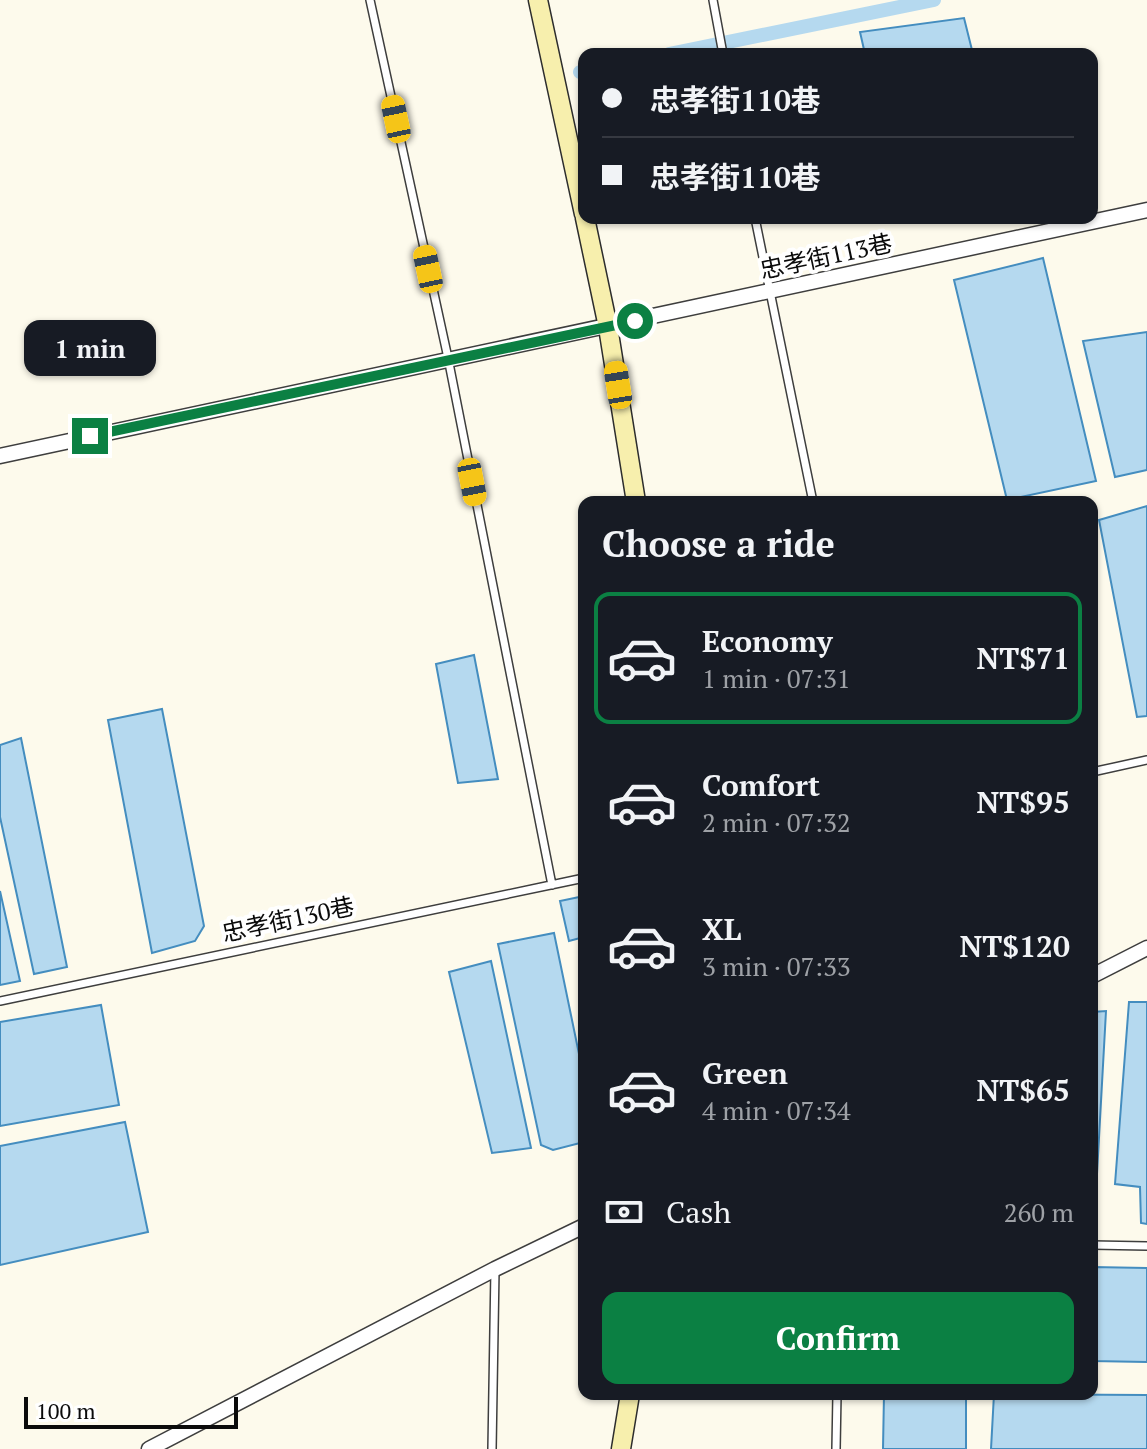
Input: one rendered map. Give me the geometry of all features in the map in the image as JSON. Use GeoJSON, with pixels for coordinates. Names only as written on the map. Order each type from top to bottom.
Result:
{"type":"FeatureCollection","features":[{"type":"Feature","properties":{"kind":"street"},"geometry":{"type":"LineString","coordinates":[[538,0],[578,188]]}},
{"type":"Feature","properties":{"kind":"street","name":"忠孝街113巷"},"geometry":{"type":"LineString","coordinates":[[1098,221],[1147,210]]}},
{"type":"Feature","properties":{"kind":"street"},"geometry":{"type":"LineString","coordinates":[[586,224],[608,327],[635,496]]}},
{"type":"Feature","properties":{"kind":"street","name":"忠孝街113巷"},"geometry":{"type":"LineString","coordinates":[[0,456],[1083,224]]}},
{"type":"Feature","properties":{"kind":"street"},"geometry":{"type":"LineString","coordinates":[[1098,973],[1147,948]]}},
{"type":"Feature","properties":{"kind":"street"},"geometry":{"type":"LineString","coordinates":[[149,1449],[578,1229]]}},
{"type":"Feature","properties":{"kind":"street"},"geometry":{"type":"LineString","coordinates":[[621,1449],[629,1400]]}},
{"type":"Feature","properties":{"kind":"lane"},"geometry":{"type":"LineString","coordinates":[[370,0],[448,358],[552,885]]}},
{"type":"Feature","properties":{"kind":"lane"},"geometry":{"type":"LineString","coordinates":[[713,0],[722,48]]}},
{"type":"Feature","properties":{"kind":"lane"},"geometry":{"type":"LineString","coordinates":[[756,224],[812,496]]}},
{"type":"Feature","properties":{"kind":"lane"},"geometry":{"type":"LineString","coordinates":[[1098,771],[1147,760]]}},
{"type":"Feature","properties":{"kind":"lane","name":"忠孝街130巷"},"geometry":{"type":"LineString","coordinates":[[0,1001],[578,879]]}},
{"type":"Feature","properties":{"kind":"lane"},"geometry":{"type":"LineString","coordinates":[[1098,1245],[1147,1246]]}},
{"type":"Feature","properties":{"kind":"lane"},"geometry":{"type":"LineString","coordinates":[[492,1449],[495,1269]]}},
{"type":"Feature","properties":{"kind":"lane"},"geometry":{"type":"LineString","coordinates":[[836,1449],[837,1400]]}},
{"type":"Feature","properties":{"kind":"water"},"geometry":{"type":"Polygon","coordinates":[[[964,18],[972,48],[864,48],[860,32],[964,18]]]}},
{"type":"Feature","properties":{"kind":"water"},"geometry":{"type":"Polygon","coordinates":[[[1043,258],[1096,481],[1026,496],[1006,496],[954,280],[1043,258]]]}},
{"type":"Feature","properties":{"kind":"water"},"geometry":{"type":"Polygon","coordinates":[[[1147,332],[1147,470],[1115,477],[1083,341],[1147,332]]]}},
{"type":"Feature","properties":{"kind":"water"},"geometry":{"type":"Polygon","coordinates":[[[1147,506],[1147,716],[1137,717],[1099,520],[1147,506]]]}},
{"type":"Feature","properties":{"kind":"water"},"geometry":{"type":"Polygon","coordinates":[[[474,655],[498,779],[458,783],[436,664],[474,655]]]}},
{"type":"Feature","properties":{"kind":"water"},"geometry":{"type":"Polygon","coordinates":[[[162,709],[204,926],[195,941],[152,953],[108,720],[162,709]]]}},
{"type":"Feature","properties":{"kind":"water"},"geometry":{"type":"Polygon","coordinates":[[[21,738],[67,967],[34,974],[0,817],[0,745],[21,738]]]}},
{"type":"Feature","properties":{"kind":"water"},"geometry":{"type":"Polygon","coordinates":[[[0,891],[20,981],[0,985],[0,891]]]}},
{"type":"Feature","properties":{"kind":"water"},"geometry":{"type":"Polygon","coordinates":[[[578,897],[578,939],[569,941],[560,901],[578,897]]]}},
{"type":"Feature","properties":{"kind":"water"},"geometry":{"type":"Polygon","coordinates":[[[554,933],[578,1049],[578,1144],[553,1150],[541,1145],[498,944],[554,933]]]}},
{"type":"Feature","properties":{"kind":"water"},"geometry":{"type":"Polygon","coordinates":[[[491,961],[531,1148],[492,1153],[449,972],[491,961]]]}},
{"type":"Feature","properties":{"kind":"water"},"geometry":{"type":"Polygon","coordinates":[[[1129,1002],[1147,1002],[1147,1224],[1141,1223],[1140,1187],[1115,1184],[1129,1002]]]}},
{"type":"Feature","properties":{"kind":"water"},"geometry":{"type":"Polygon","coordinates":[[[101,1005],[119,1105],[0,1126],[0,1022],[101,1005]]]}},
{"type":"Feature","properties":{"kind":"water"},"geometry":{"type":"Polygon","coordinates":[[[1106,1011],[1098,1156],[1098,1012],[1106,1011]]]}},
{"type":"Feature","properties":{"kind":"water"},"geometry":{"type":"Polygon","coordinates":[[[125,1122],[148,1232],[0,1265],[0,1146],[125,1122]]]}},
{"type":"Feature","properties":{"kind":"water"},"geometry":{"type":"Polygon","coordinates":[[[1098,1267],[1147,1268],[1147,1362],[1098,1361],[1098,1267]]]}},
{"type":"Feature","properties":{"kind":"water"},"geometry":{"type":"Polygon","coordinates":[[[1098,1395],[1147,1395],[1147,1449],[991,1449],[994,1400],[1098,1400],[1098,1395]]]}},
{"type":"Feature","properties":{"kind":"water"},"geometry":{"type":"Polygon","coordinates":[[[884,1400],[966,1400],[966,1449],[883,1449],[884,1400]]]}},
{"type":"Feature","properties":{"kind":"waterway"},"geometry":{"type":"LineString","coordinates":[[698,48],[934,0]]}},
{"type":"Feature","properties":{"kind":"route"},"geometry":{"type":"LineString","coordinates":[[90,436],[448,358],[635,321]]}}]}
